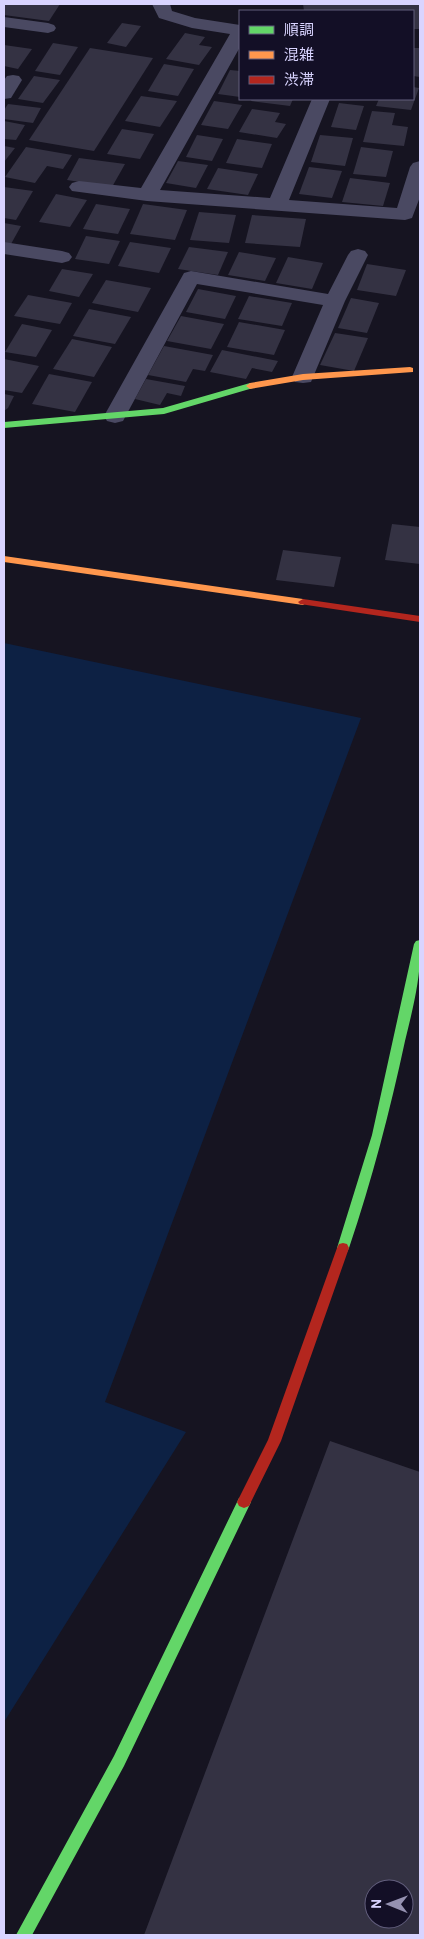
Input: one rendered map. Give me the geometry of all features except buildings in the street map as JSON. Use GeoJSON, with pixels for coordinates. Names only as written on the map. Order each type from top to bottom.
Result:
{"type":"FeatureCollection","features":[{"type":"Feature","properties":{"kind":"street"},"geometry":{"type":"LineString","coordinates":[[161,4],[165,14],[192,23],[239,31]]}},
{"type":"Feature","properties":{"kind":"street"},"geometry":{"type":"LineString","coordinates":[[147,195],[239,33]]}},
{"type":"Feature","properties":{"kind":"street"},"geometry":{"type":"LineString","coordinates":[[277,205],[321,100]]}},
{"type":"Feature","properties":{"kind":"street"},"geometry":{"type":"LineString","coordinates":[[80,187],[147,195],[405,214],[420,167]]}},
{"type":"Feature","properties":{"kind":"street"},"geometry":{"type":"LineString","coordinates":[[4,248],[57,264],[74,240]]}},
{"type":"Feature","properties":{"kind":"street"},"geometry":{"type":"LineString","coordinates":[[303,377],[334,301],[358,255]]}},
{"type":"Feature","properties":{"kind":"street"},"geometry":{"type":"LineString","coordinates":[[115,416],[191,277],[334,301]]}},
{"type":"Feature","properties":{"kind":"street"},"geometry":{"type":"LineString","coordinates":[[4,425],[164,411],[259,383],[303,377],[410,370]]}},
{"type":"Feature","properties":{"kind":"street"},"geometry":{"type":"LineString","coordinates":[[4,559],[420,619]]}},
{"type":"Feature","properties":{"kind":"street"},"geometry":{"type":"LineString","coordinates":[[24,1935],[119,1761],[274,1441],[358,1207],[392,1080],[420,944]]}},
{"type":"Feature","properties":{"kind":"lane"},"geometry":{"type":"LineString","coordinates":[[4,22],[48,28]]}},
{"type":"Feature","properties":{"kind":"water"},"geometry":{"type":"Polygon","coordinates":[[[4,643],[361,718],[105,1402],[186,1432],[4,1722],[4,643]]]}},
{"type":"Feature","properties":{"kind":"traffic: fast"},"geometry":{"type":"LineString","coordinates":[[4,425],[164,411],[250,386]]}},
{"type":"Feature","properties":{"kind":"traffic: fast"},"geometry":{"type":"LineString","coordinates":[[343,1248],[378,1135],[420,944]]}},
{"type":"Feature","properties":{"kind":"traffic: fast"},"geometry":{"type":"LineString","coordinates":[[24,1935],[119,1761],[244,1502]]}},
{"type":"Feature","properties":{"kind":"traffic: slow"},"geometry":{"type":"LineString","coordinates":[[250,386],[303,377],[410,370]]}},
{"type":"Feature","properties":{"kind":"traffic: slow"},"geometry":{"type":"LineString","coordinates":[[4,559],[303,602]]}},
{"type":"Feature","properties":{"kind":"traffic: jam"},"geometry":{"type":"LineString","coordinates":[[303,602],[420,619]]}},
{"type":"Feature","properties":{"kind":"traffic: jam"},"geometry":{"type":"LineString","coordinates":[[244,1502],[274,1441],[343,1248]]}}]}
